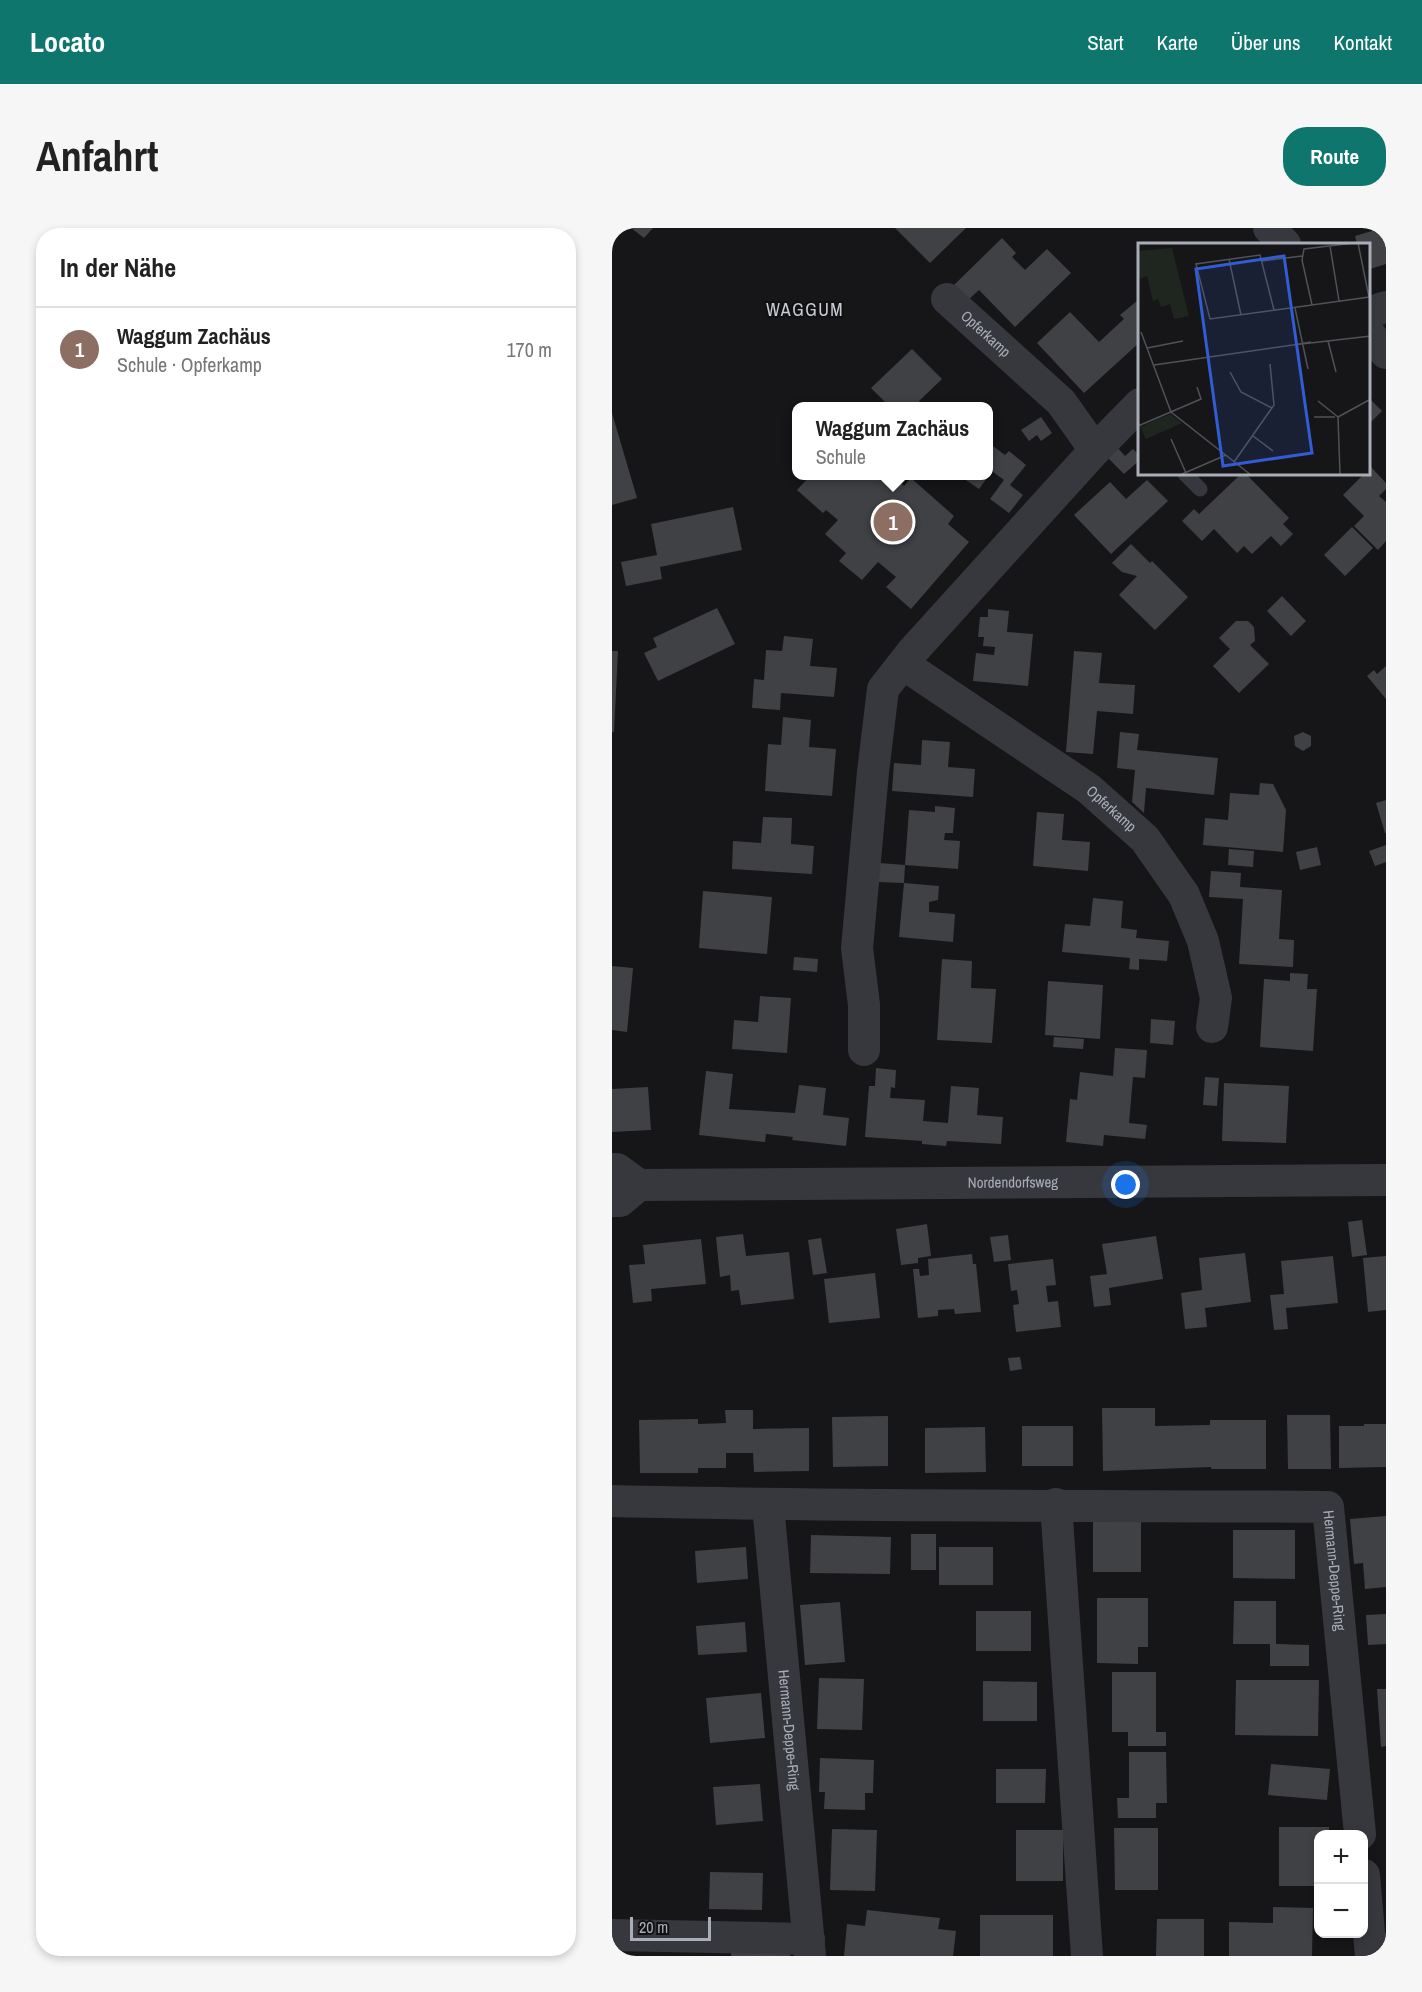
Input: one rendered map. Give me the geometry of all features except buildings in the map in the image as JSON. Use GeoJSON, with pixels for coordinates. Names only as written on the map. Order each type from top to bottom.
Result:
{"type":"FeatureCollection","features":[{"type":"Feature","properties":{"kind":"street"},"geometry":{"type":"LineString","coordinates":[[1269,228],[1284,243]]}},
{"type":"Feature","properties":{"kind":"street","name":"Opferkamp"},"geometry":{"type":"LineString","coordinates":[[946,299],[1061,402],[1095,450]]}},
{"type":"Feature","properties":{"kind":"street"},"geometry":{"type":"LineString","coordinates":[[1371,312],[1386,307]]}},
{"type":"Feature","properties":{"kind":"street"},"geometry":{"type":"LineString","coordinates":[[1371,336],[1386,353]]}},
{"type":"Feature","properties":{"kind":"street"},"geometry":{"type":"LineString","coordinates":[[864,1050],[864,1005],[857,948],[883,689],[1095,450],[1136,415]]}},
{"type":"Feature","properties":{"kind":"street","name":"Opferkamp"},"geometry":{"type":"LineString","coordinates":[[903,664],[1089,789],[1145,839],[1184,895],[1203,940],[1216,998],[1212,1027]]}},
{"type":"Feature","properties":{"kind":"street"},"geometry":{"type":"LineString","coordinates":[[612,1169],[617,1169],[639,1185],[620,1201],[612,1202]]}},
{"type":"Feature","properties":{"kind":"street","name":"Nordendorfsweg"},"geometry":{"type":"LineString","coordinates":[[639,1185],[1386,1180]]}},
{"type":"Feature","properties":{"kind":"street","name":"Hermann-Deppe-Ring"},"geometry":{"type":"LineString","coordinates":[[612,1501],[768,1505],[1056,1504],[1328,1507],[1360,1830]]}},
{"type":"Feature","properties":{"kind":"street"},"geometry":{"type":"LineString","coordinates":[[1056,1504],[1087,1956]]}},
{"type":"Feature","properties":{"kind":"street","name":"Hermann-Deppe-Ring"},"geometry":{"type":"LineString","coordinates":[[768,1505],[810,1948]]}},
{"type":"Feature","properties":{"kind":"street"},"geometry":{"type":"LineString","coordinates":[[1365,1884],[1371,1956]]}},
{"type":"Feature","properties":{"kind":"street"},"geometry":{"type":"LineString","coordinates":[[612,1935],[810,1948]]}},
{"type":"Feature","properties":{"kind":"lane"},"geometry":{"type":"LineString","coordinates":[[1187,476],[1200,489]]}},
{"type":"Feature","properties":{"kind":"place","name":"Waggum Zachäus"},"geometry":{"type":"Point","coordinates":[893,522]}},
{"type":"Feature","properties":{"kind":"district","name":"WAGGUM"},"geometry":{"type":"Point","coordinates":[805,310]}}]}
